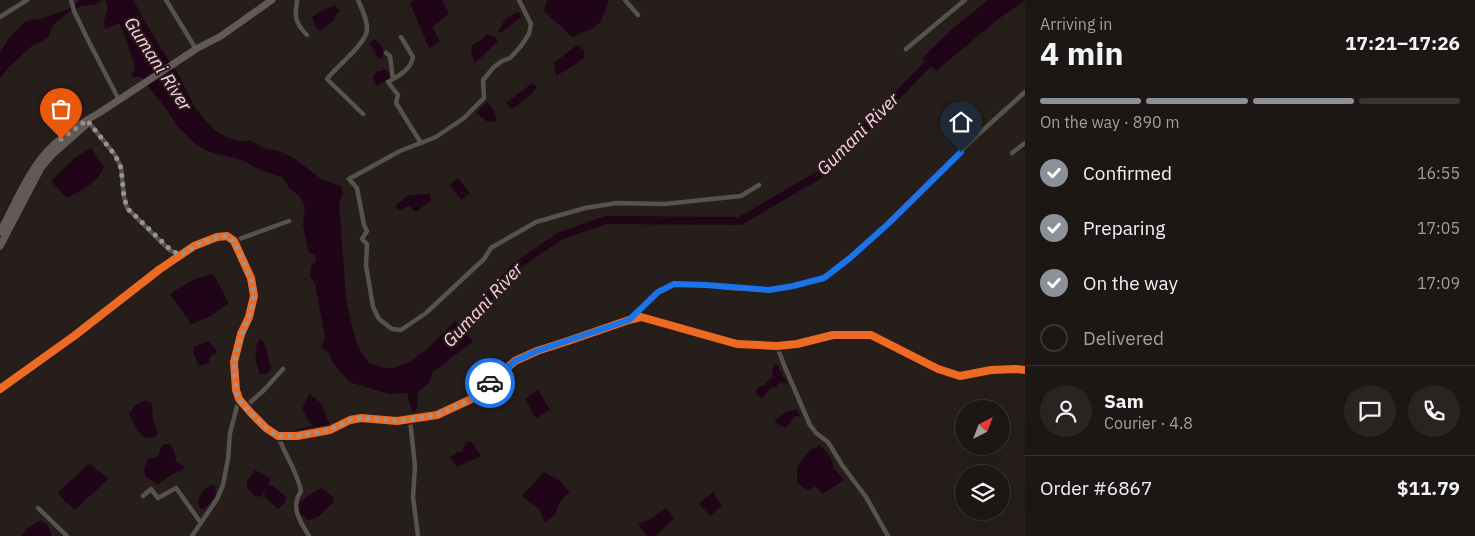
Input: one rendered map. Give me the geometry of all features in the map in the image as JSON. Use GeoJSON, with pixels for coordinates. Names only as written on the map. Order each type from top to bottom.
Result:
{"type":"FeatureCollection","features":[{"type":"Feature","properties":{"kind":"main road"},"geometry":{"type":"LineString","coordinates":[[0,232],[37,164],[47,151],[61,139],[196,49],[221,36],[272,0]]}},
{"type":"Feature","properties":{"kind":"main road"},"geometry":{"type":"LineString","coordinates":[[0,246],[42,168],[52,155],[88,121]]}},
{"type":"Feature","properties":{"kind":"street"},"geometry":{"type":"LineString","coordinates":[[0,17],[27,0]]}},
{"type":"Feature","properties":{"kind":"street"},"geometry":{"type":"LineString","coordinates":[[70,0],[119,100]]}},
{"type":"Feature","properties":{"kind":"street"},"geometry":{"type":"LineString","coordinates":[[166,0],[196,49]]}},
{"type":"Feature","properties":{"kind":"street"},"geometry":{"type":"LineString","coordinates":[[296,0],[298,8],[296,16],[299,25],[307,35]]}},
{"type":"Feature","properties":{"kind":"street"},"geometry":{"type":"LineString","coordinates":[[358,0],[367,27],[366,34],[327,79],[364,114]]}},
{"type":"Feature","properties":{"kind":"street"},"geometry":{"type":"LineString","coordinates":[[519,0],[531,24],[529,34],[510,58],[502,61],[484,80],[484,98],[464,118],[436,137],[400,152],[349,180],[357,188],[364,225],[367,231],[362,239],[367,244],[366,264],[373,307],[379,319],[392,329],[401,330],[426,313],[484,259],[491,248],[536,222],[585,208],[617,203],[664,204],[741,196],[759,184]]}},
{"type":"Feature","properties":{"kind":"street"},"geometry":{"type":"LineString","coordinates":[[625,0],[638,15]]}},
{"type":"Feature","properties":{"kind":"street"},"geometry":{"type":"LineString","coordinates":[[906,48],[965,0]]}},
{"type":"Feature","properties":{"kind":"street"},"geometry":{"type":"LineString","coordinates":[[401,37],[414,58],[412,64],[404,72],[388,82],[398,96],[396,103],[421,143]]}},
{"type":"Feature","properties":{"kind":"street"},"geometry":{"type":"LineString","coordinates":[[386,53],[390,56],[393,79]]}},
{"type":"Feature","properties":{"kind":"street"},"geometry":{"type":"LineString","coordinates":[[629,320],[658,292],[674,284],[769,290],[824,278],[850,258],[889,223],[972,140],[1025,92]]}},
{"type":"Feature","properties":{"kind":"street"},"geometry":{"type":"LineString","coordinates":[[88,121],[115,155],[121,168],[127,208],[161,242],[172,251],[181,255]]}},
{"type":"Feature","properties":{"kind":"street"},"geometry":{"type":"LineString","coordinates":[[1012,153],[1025,143]]}},
{"type":"Feature","properties":{"kind":"street"},"geometry":{"type":"LineString","coordinates":[[234,241],[289,221]]}},
{"type":"Feature","properties":{"kind":"street"},"geometry":{"type":"LineString","coordinates":[[0,389],[194,246],[217,237],[227,236],[234,241],[251,278],[254,296],[234,362],[238,399],[230,433],[228,459],[222,485],[217,499],[192,536]]}},
{"type":"Feature","properties":{"kind":"street"},"geometry":{"type":"LineString","coordinates":[[238,399],[266,428],[278,436],[297,436],[330,430],[350,420],[361,418],[397,421],[437,415],[478,396],[515,361],[537,351],[641,317],[737,344],[777,346],[797,344],[833,335],[871,335],[938,369],[960,376],[991,370],[1025,370]]}},
{"type":"Feature","properties":{"kind":"street"},"geometry":{"type":"LineString","coordinates":[[777,346],[810,425],[816,433],[828,442],[842,465],[866,497],[888,536]]}},
{"type":"Feature","properties":{"kind":"street"},"geometry":{"type":"LineString","coordinates":[[245,406],[264,390],[283,369]]}},
{"type":"Feature","properties":{"kind":"street"},"geometry":{"type":"LineString","coordinates":[[410,420],[415,466],[413,498],[418,536]]}},
{"type":"Feature","properties":{"kind":"street"},"geometry":{"type":"LineString","coordinates":[[278,436],[298,481],[301,491],[297,496],[296,505],[301,525],[309,536]]}},
{"type":"Feature","properties":{"kind":"street"},"geometry":{"type":"LineString","coordinates":[[142,496],[151,489],[158,498],[176,488],[201,523]]}},
{"type":"Feature","properties":{"kind":"street"},"geometry":{"type":"LineString","coordinates":[[38,508],[67,536]]}},
{"type":"Feature","properties":{"kind":"water"},"geometry":{"type":"Polygon","coordinates":[[[79,0],[103,0],[94,5],[82,6],[69,12],[53,25],[48,38],[32,46],[0,78],[0,52],[9,38],[26,21],[40,19],[68,9],[79,0]]]}},
{"type":"Feature","properties":{"kind":"water"},"geometry":{"type":"Polygon","coordinates":[[[105,0],[133,0],[180,77],[195,108],[214,130],[226,137],[240,141],[252,141],[266,149],[279,151],[294,158],[321,179],[341,186],[343,194],[339,203],[346,297],[358,347],[369,363],[388,368],[407,363],[425,351],[455,321],[473,341],[433,372],[429,383],[418,392],[417,408],[413,415],[407,393],[389,394],[349,382],[333,363],[328,352],[321,348],[325,338],[315,283],[310,277],[311,266],[316,261],[315,254],[309,253],[303,225],[305,207],[299,196],[289,188],[282,177],[260,170],[242,160],[212,153],[197,145],[177,126],[141,77],[131,77],[135,67],[119,23],[105,29],[104,21],[108,8],[105,0]]]}},
{"type":"Feature","properties":{"kind":"water"},"geometry":{"type":"Polygon","coordinates":[[[415,0],[442,0],[449,14],[432,27],[440,42],[429,48],[410,3],[415,0]]]}},
{"type":"Feature","properties":{"kind":"water"},"geometry":{"type":"Polygon","coordinates":[[[547,0],[609,0],[601,21],[594,28],[572,37],[544,11],[547,0]]]}},
{"type":"Feature","properties":{"kind":"water"},"geometry":{"type":"Polygon","coordinates":[[[988,0],[1025,0],[997,20],[936,71],[922,58],[951,30],[988,0]]]}},
{"type":"Feature","properties":{"kind":"water"},"geometry":{"type":"Polygon","coordinates":[[[335,6],[341,11],[336,14],[334,20],[321,30],[316,28],[312,17],[324,9],[335,6]]]}},
{"type":"Feature","properties":{"kind":"water"},"geometry":{"type":"Polygon","coordinates":[[[517,12],[520,13],[521,17],[501,33],[498,31],[506,18],[517,12]]]}},
{"type":"Feature","properties":{"kind":"water"},"geometry":{"type":"Polygon","coordinates":[[[487,34],[495,37],[498,41],[475,63],[471,53],[472,45],[487,34]]]}},
{"type":"Feature","properties":{"kind":"water"},"geometry":{"type":"Polygon","coordinates":[[[375,39],[383,48],[383,57],[379,59],[369,43],[375,39]]]}},
{"type":"Feature","properties":{"kind":"water"},"geometry":{"type":"Polygon","coordinates":[[[577,45],[584,50],[584,58],[556,76],[554,63],[577,45]]]}},
{"type":"Feature","properties":{"kind":"water"},"geometry":{"type":"Polygon","coordinates":[[[382,67],[389,73],[390,78],[377,86],[373,81],[373,76],[377,71],[382,71],[382,67]]]}},
{"type":"Feature","properties":{"kind":"water"},"geometry":{"type":"Polygon","coordinates":[[[532,83],[537,87],[530,96],[512,109],[506,103],[532,83]]]}},
{"type":"Feature","properties":{"kind":"water"},"geometry":{"type":"Polygon","coordinates":[[[487,102],[495,113],[497,121],[488,122],[476,113],[487,102]]]}},
{"type":"Feature","properties":{"kind":"water"},"geometry":{"type":"Polygon","coordinates":[[[91,148],[104,167],[93,182],[67,198],[51,181],[75,158],[91,148]]]}},
{"type":"Feature","properties":{"kind":"water"},"geometry":{"type":"Polygon","coordinates":[[[458,178],[470,193],[461,200],[450,185],[458,178]]]}},
{"type":"Feature","properties":{"kind":"water"},"geometry":{"type":"Polygon","coordinates":[[[430,194],[431,200],[416,212],[409,206],[399,210],[395,206],[408,195],[430,194]]]}},
{"type":"Feature","properties":{"kind":"water"},"geometry":{"type":"Polygon","coordinates":[[[213,274],[229,303],[211,316],[191,324],[170,294],[192,280],[213,274]]]}},
{"type":"Feature","properties":{"kind":"water"},"geometry":{"type":"Polygon","coordinates":[[[259,339],[265,343],[271,369],[268,374],[259,374],[256,353],[259,339]]]}},
{"type":"Feature","properties":{"kind":"water"},"geometry":{"type":"Polygon","coordinates":[[[208,341],[217,351],[210,357],[210,363],[199,366],[193,352],[194,347],[208,341]]]}},
{"type":"Feature","properties":{"kind":"water"},"geometry":{"type":"Polygon","coordinates":[[[775,364],[779,366],[783,378],[785,378],[788,384],[781,382],[777,385],[778,388],[772,387],[762,398],[758,396],[756,391],[773,377],[772,369],[775,364]]]}},
{"type":"Feature","properties":{"kind":"water"},"geometry":{"type":"Polygon","coordinates":[[[538,390],[550,410],[536,418],[525,399],[538,390]]]}},
{"type":"Feature","properties":{"kind":"water"},"geometry":{"type":"Polygon","coordinates":[[[309,394],[321,403],[331,428],[295,433],[296,429],[312,426],[302,409],[309,394]]]}},
{"type":"Feature","properties":{"kind":"water"},"geometry":{"type":"Polygon","coordinates":[[[145,401],[152,403],[153,420],[158,434],[148,438],[140,433],[129,413],[138,403],[145,401]]]}},
{"type":"Feature","properties":{"kind":"water"},"geometry":{"type":"Polygon","coordinates":[[[797,409],[801,417],[795,416],[785,428],[774,421],[786,412],[797,409]]]}},
{"type":"Feature","properties":{"kind":"water"},"geometry":{"type":"Polygon","coordinates":[[[471,441],[481,456],[457,467],[450,457],[457,452],[462,452],[466,442],[471,441]]]}},
{"type":"Feature","properties":{"kind":"water"},"geometry":{"type":"Polygon","coordinates":[[[164,444],[169,444],[174,450],[176,461],[185,467],[158,485],[146,477],[144,469],[148,459],[158,457],[164,444]]]}},
{"type":"Feature","properties":{"kind":"water"},"geometry":{"type":"Polygon","coordinates":[[[820,445],[830,456],[834,468],[844,480],[822,494],[816,486],[807,491],[797,482],[797,467],[810,450],[820,445]]]}},
{"type":"Feature","properties":{"kind":"water"},"geometry":{"type":"Polygon","coordinates":[[[90,463],[108,479],[75,510],[58,492],[90,463]]]}},
{"type":"Feature","properties":{"kind":"water"},"geometry":{"type":"Polygon","coordinates":[[[255,470],[270,478],[269,486],[272,485],[287,498],[278,509],[264,496],[268,487],[262,496],[255,497],[247,487],[247,481],[255,470]]]}},
{"type":"Feature","properties":{"kind":"water"},"geometry":{"type":"Polygon","coordinates":[[[544,472],[559,480],[570,493],[560,502],[555,515],[545,522],[538,508],[522,496],[544,472]]]}},
{"type":"Feature","properties":{"kind":"water"},"geometry":{"type":"Polygon","coordinates":[[[212,485],[216,489],[215,496],[204,509],[200,509],[198,501],[203,490],[212,485]]]}},
{"type":"Feature","properties":{"kind":"water"},"geometry":{"type":"Polygon","coordinates":[[[322,488],[333,497],[334,502],[318,517],[308,521],[297,510],[298,504],[322,488]]]}},
{"type":"Feature","properties":{"kind":"water"},"geometry":{"type":"Polygon","coordinates":[[[713,492],[722,506],[710,516],[699,504],[713,492]]]}},
{"type":"Feature","properties":{"kind":"water"},"geometry":{"type":"Polygon","coordinates":[[[666,508],[674,519],[655,536],[647,536],[638,524],[649,520],[666,508]]]}},
{"type":"Feature","properties":{"kind":"water"},"geometry":{"type":"Polygon","coordinates":[[[40,520],[47,524],[52,536],[21,536],[28,528],[40,520]]]}},
{"type":"Feature","properties":{"kind":"waterway","name":"Gumani River"},"geometry":{"type":"LineString","coordinates":[[455,335],[516,266],[560,236],[606,220],[740,221],[819,175],[936,56]]}},
{"type":"Feature","properties":{"kind":"cycle path"},"geometry":{"type":"LineString","coordinates":[[0,389],[74,336],[160,269],[194,246],[217,237],[227,236],[234,241],[251,278],[254,296],[234,362],[236,390],[239,399],[251,413],[266,428],[278,436],[297,436],[330,430],[350,420],[361,418],[397,421],[437,415],[478,396],[515,361],[537,351],[641,317],[737,344],[777,346],[797,344],[833,335],[871,335],[938,369],[960,376],[991,370],[1025,370]]}},
{"type":"Feature","properties":{"kind":"way so far"},"geometry":{"type":"LineString","coordinates":[[61,139],[87,120],[115,155],[121,168],[127,208],[172,251],[181,255],[194,246],[217,237],[227,236],[234,241],[251,278],[254,296],[234,362],[238,399],[266,428],[278,436],[297,436],[330,430],[350,420],[361,418],[397,421],[437,415],[478,396],[490,383]]}},
{"type":"Feature","properties":{"kind":"route"},"geometry":{"type":"LineString","coordinates":[[490,383],[515,361],[537,351],[629,320],[658,292],[674,284],[769,290],[824,278],[850,258],[889,223],[961,152]]}}]}
